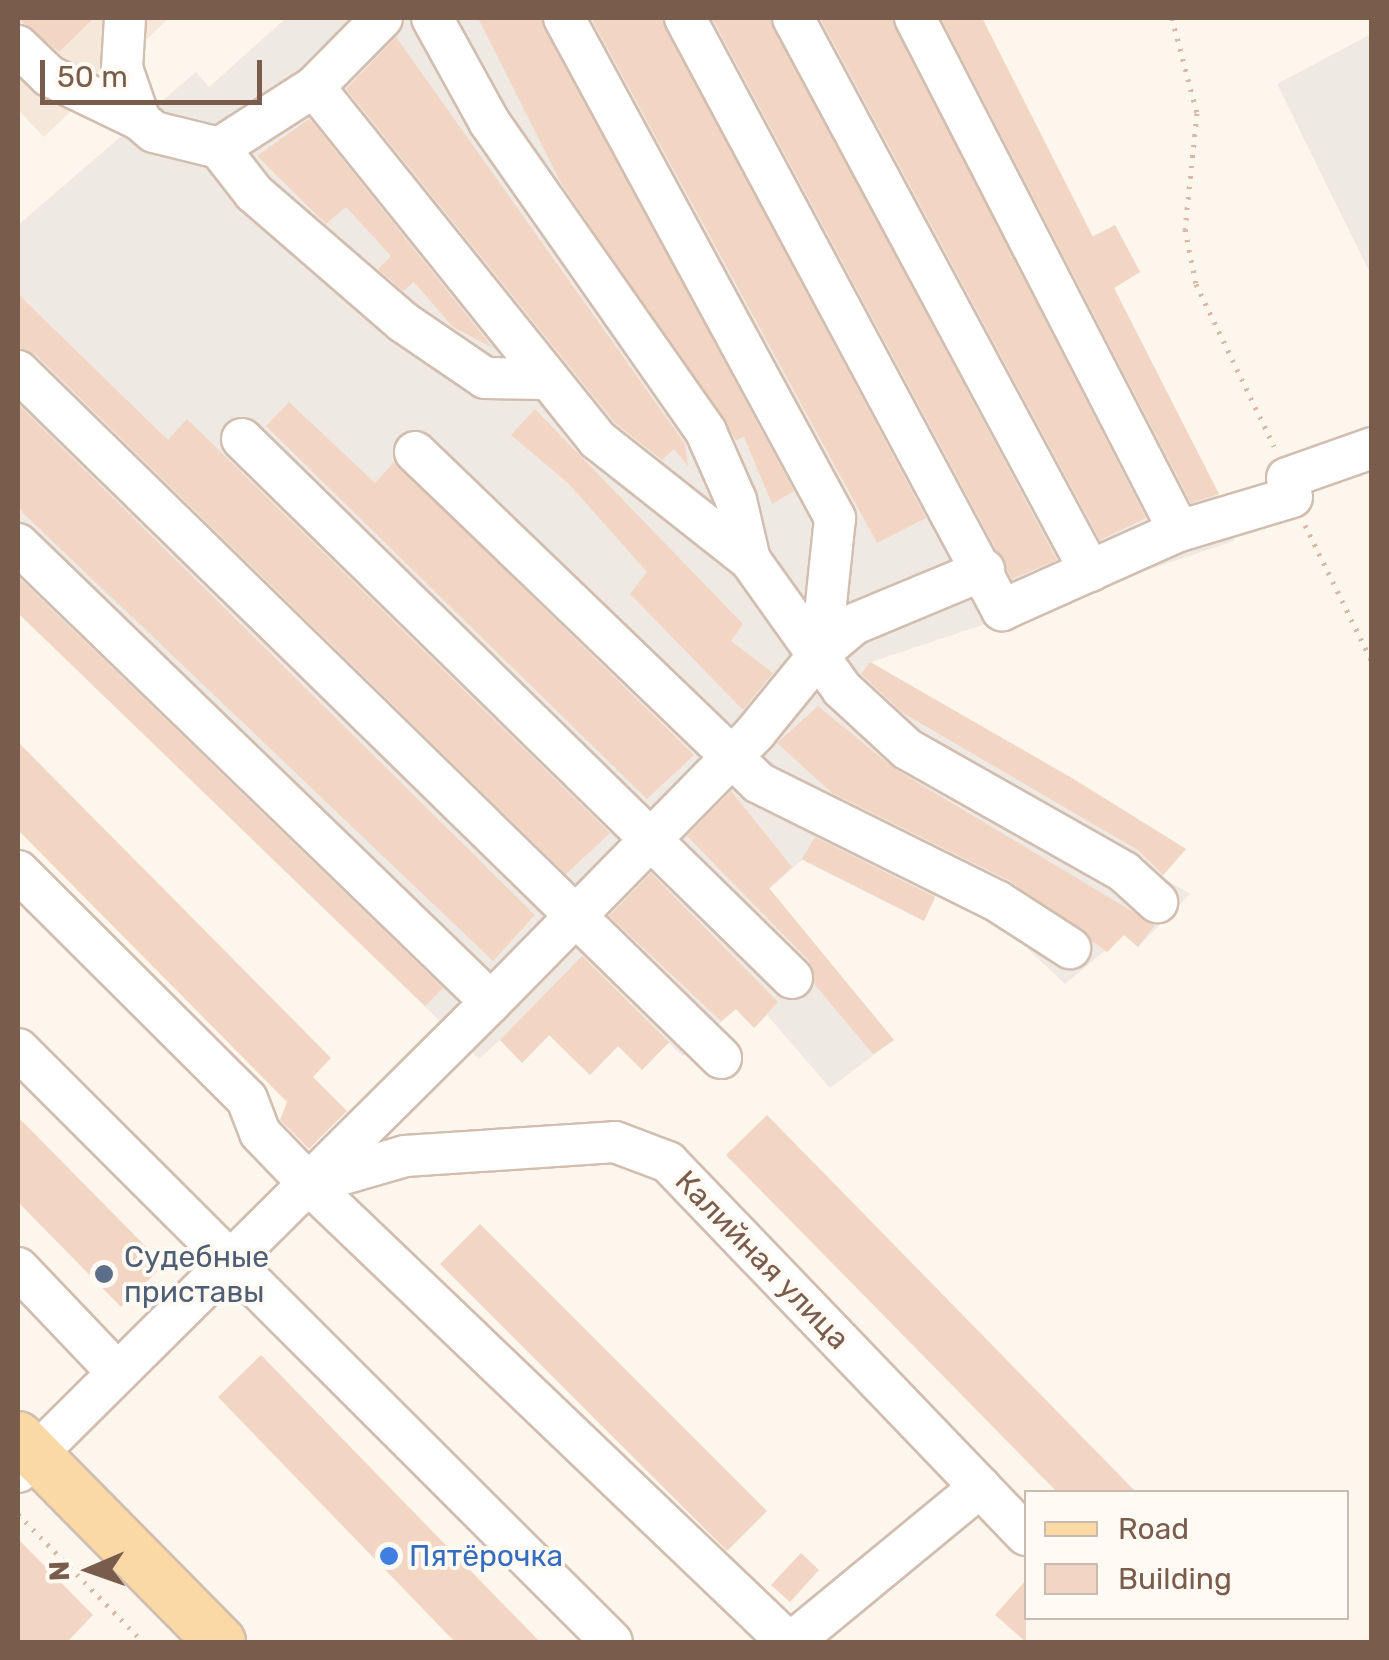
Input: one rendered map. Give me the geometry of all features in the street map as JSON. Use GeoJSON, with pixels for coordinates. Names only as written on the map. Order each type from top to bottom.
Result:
{"type":"FeatureCollection","features":[{"type":"Feature","properties":{"kind":"main road"},"geometry":{"type":"LineString","coordinates":[[23,1454],[220,1642]]}},
{"type":"Feature","properties":{"kind":"lane"},"geometry":{"type":"LineString","coordinates":[[125,18],[122,68],[140,120]]}},
{"type":"Feature","properties":{"kind":"lane"},"geometry":{"type":"LineString","coordinates":[[219,148],[314,87],[382,18]]}},
{"type":"Feature","properties":{"kind":"lane"},"geometry":{"type":"LineString","coordinates":[[432,18],[490,123],[706,432],[736,500],[750,560]]}},
{"type":"Feature","properties":{"kind":"lane"},"geometry":{"type":"LineString","coordinates":[[564,18],[835,518],[821,652]]}},
{"type":"Feature","properties":{"kind":"lane"},"geometry":{"type":"LineString","coordinates":[[685,18],[984,570],[1002,610],[1179,530],[1289,488],[1372,448]]}},
{"type":"Feature","properties":{"kind":"lane"},"geometry":{"type":"LineString","coordinates":[[793,18],[1090,571]]}},
{"type":"Feature","properties":{"kind":"lane"},"geometry":{"type":"LineString","coordinates":[[915,18],[1179,530]]}},
{"type":"Feature","properties":{"kind":"lane"},"geometry":{"type":"LineString","coordinates":[[18,46],[49,76],[140,120],[154,132],[219,148],[254,194],[403,322],[486,378],[548,380]]}},
{"type":"Feature","properties":{"kind":"lane"},"geometry":{"type":"LineString","coordinates":[[314,87],[598,440],[750,560],[821,652],[842,689],[907,748],[1124,872],[1157,902]]}},
{"type":"Feature","properties":{"kind":"lane"},"geometry":{"type":"LineString","coordinates":[[18,371],[720,1058]]}},
{"type":"Feature","properties":{"kind":"lane"},"geometry":{"type":"LineString","coordinates":[[242,438],[792,978]]}},
{"type":"Feature","properties":{"kind":"lane"},"geometry":{"type":"LineString","coordinates":[[415,452],[759,784],[997,900],[1070,948]]}},
{"type":"Feature","properties":{"kind":"lane"},"geometry":{"type":"LineString","coordinates":[[18,544],[491,1002]]}},
{"type":"Feature","properties":{"kind":"lane"},"geometry":{"type":"LineString","coordinates":[[23,1454],[117,1372],[491,1002],[730,758],[821,652],[854,624],[984,570]]}},
{"type":"Feature","properties":{"kind":"lane"},"geometry":{"type":"LineString","coordinates":[[18,870],[247,1099],[260,1133],[309,1184],[790,1642],[980,1487]]}},
{"type":"Feature","properties":{"kind":"lane"},"geometry":{"type":"LineString","coordinates":[[18,1049],[612,1642]]}},
{"type":"Feature","properties":{"kind":"lane","name":"Калийная улица"},"geometry":{"type":"LineString","coordinates":[[309,1184],[406,1156],[615,1142],[668,1162],[1024,1534]]}},
{"type":"Feature","properties":{"kind":"lane"},"geometry":{"type":"LineString","coordinates":[[18,1268],[117,1372]]}},
{"type":"Feature","properties":{"kind":"path"},"geometry":{"type":"LineString","coordinates":[[1172,18],[1197,113],[1185,229],[1196,284],[1372,662]]}},
{"type":"Feature","properties":{"kind":"path"},"geometry":{"type":"LineString","coordinates":[[18,1514],[143,1642]]}},
{"type":"Feature","properties":{"kind":"shaded area"},"geometry":{"type":"Polygon","coordinates":[[[18,18],[169,18],[44,137],[18,110],[18,18]]]}},
{"type":"Feature","properties":{"kind":"shaded area"},"geometry":{"type":"Polygon","coordinates":[[[286,18],[982,18],[1092,236],[1115,225],[1140,272],[1114,288],[1222,502],[1234,541],[871,662],[1186,849],[1162,877],[1190,894],[1138,947],[1124,935],[1065,984],[1005,927],[937,892],[924,921],[802,860],[765,893],[894,1040],[830,1088],[767,1015],[754,1028],[736,1009],[683,1056],[669,1043],[642,1070],[618,1046],[590,1075],[568,1054],[599,1022],[581,1004],[522,1063],[500,1040],[479,1059],[18,613],[18,225],[196,72],[209,87],[286,18]]]}},
{"type":"Feature","properties":{"kind":"shaded area"},"geometry":{"type":"Polygon","coordinates":[[[1371,34],[1371,275],[1277,84],[1371,34]]]}},
{"type":"Feature","properties":{"kind":"building"},"geometry":{"type":"Polygon","coordinates":[[[18,18],[94,18],[59,52],[18,18]]]}},
{"type":"Feature","properties":{"kind":"building"},"geometry":{"type":"Polygon","coordinates":[[[478,18],[540,18],[794,491],[772,504],[744,437],[736,440],[561,183],[478,18]]]}},
{"type":"Feature","properties":{"kind":"building"},"geometry":{"type":"Polygon","coordinates":[[[591,18],[661,18],[926,518],[877,543],[591,18]]]}},
{"type":"Feature","properties":{"kind":"building"},"geometry":{"type":"Polygon","coordinates":[[[712,18],[769,18],[1057,560],[1012,579],[712,18]]]}},
{"type":"Feature","properties":{"kind":"building"},"geometry":{"type":"Polygon","coordinates":[[[820,18],[891,18],[1146,518],[1100,540],[820,18]]]}},
{"type":"Feature","properties":{"kind":"building"},"geometry":{"type":"Polygon","coordinates":[[[941,18],[982,18],[1093,237],[1115,225],[1140,272],[1114,288],[1219,494],[1191,503],[941,18]]]}},
{"type":"Feature","properties":{"kind":"building"},"geometry":{"type":"Polygon","coordinates":[[[396,37],[685,444],[688,466],[674,449],[662,460],[615,423],[346,89],[396,37]]]}},
{"type":"Feature","properties":{"kind":"building"},"geometry":{"type":"Polygon","coordinates":[[[309,119],[493,348],[453,327],[414,282],[403,291],[378,269],[391,256],[346,207],[326,224],[257,156],[309,119]]]}},
{"type":"Feature","properties":{"kind":"building"},"geometry":{"type":"Polygon","coordinates":[[[18,294],[168,440],[187,419],[610,833],[566,874],[35,354],[18,348],[18,294]]]}},
{"type":"Feature","properties":{"kind":"building"},"geometry":{"type":"Polygon","coordinates":[[[289,402],[375,483],[394,462],[694,755],[647,799],[266,426],[289,402]]]}},
{"type":"Feature","properties":{"kind":"building"},"geometry":{"type":"Polygon","coordinates":[[[18,404],[535,915],[493,961],[24,514],[18,506],[18,404]]]}},
{"type":"Feature","properties":{"kind":"building"},"geometry":{"type":"Polygon","coordinates":[[[535,409],[743,624],[731,641],[773,673],[743,710],[630,594],[647,572],[569,484],[511,435],[535,409]]]}},
{"type":"Feature","properties":{"kind":"building"},"geometry":{"type":"Polygon","coordinates":[[[18,577],[443,988],[425,1006],[18,613],[18,577]]]}},
{"type":"Feature","properties":{"kind":"building"},"geometry":{"type":"Polygon","coordinates":[[[870,662],[1072,778],[1186,849],[1163,875],[1138,850],[903,713],[861,674],[870,662]]]}},
{"type":"Feature","properties":{"kind":"building"},"geometry":{"type":"Polygon","coordinates":[[[818,706],[895,769],[1155,925],[1138,947],[1124,935],[1107,952],[1010,881],[832,793],[777,743],[818,706]]]}},
{"type":"Feature","properties":{"kind":"building"},"geometry":{"type":"Polygon","coordinates":[[[18,742],[331,1058],[313,1077],[347,1111],[309,1149],[280,1120],[287,1102],[18,830],[18,742]]]}},
{"type":"Feature","properties":{"kind":"building"},"geometry":{"type":"Polygon","coordinates":[[[731,791],[792,867],[769,888],[894,1040],[873,1054],[815,985],[809,961],[687,836],[731,791]]]}},
{"type":"Feature","properties":{"kind":"building"},"geometry":{"type":"Polygon","coordinates":[[[815,837],[935,897],[924,921],[802,859],[815,837]]]}},
{"type":"Feature","properties":{"kind":"building"},"geometry":{"type":"Polygon","coordinates":[[[651,873],[778,1002],[754,1028],[736,1009],[721,1021],[609,916],[651,873]]]}},
{"type":"Feature","properties":{"kind":"building"},"geometry":{"type":"Polygon","coordinates":[[[582,956],[669,1042],[642,1070],[618,1046],[590,1075],[549,1035],[522,1063],[500,1040],[582,956]]]}},
{"type":"Feature","properties":{"kind":"building"},"geometry":{"type":"Polygon","coordinates":[[[767,1115],[1134,1490],[1055,1490],[726,1155],[767,1115]]]}},
{"type":"Feature","properties":{"kind":"building"},"geometry":{"type":"Polygon","coordinates":[[[18,1117],[164,1265],[121,1307],[18,1202],[18,1117]]]}},
{"type":"Feature","properties":{"kind":"building"},"geometry":{"type":"Polygon","coordinates":[[[480,1224],[767,1511],[727,1551],[440,1264],[480,1224]]]}},
{"type":"Feature","properties":{"kind":"building"},"geometry":{"type":"Polygon","coordinates":[[[261,1355],[540,1642],[455,1642],[218,1397],[261,1355]]]}},
{"type":"Feature","properties":{"kind":"building"},"geometry":{"type":"Polygon","coordinates":[[[18,1539],[93,1615],[67,1642],[18,1642],[18,1539]]]}},
{"type":"Feature","properties":{"kind":"building"},"geometry":{"type":"Polygon","coordinates":[[[801,1553],[819,1570],[790,1602],[771,1585],[801,1553]]]}},
{"type":"Feature","properties":{"kind":"building"},"geometry":{"type":"Polygon","coordinates":[[[1024,1582],[1026,1642],[995,1615],[1024,1582]]]}},
{"type":"Feature","properties":{"kind":"place","name":"Судебные приставы"},"geometry":{"type":"Point","coordinates":[104,1274]}},
{"type":"Feature","properties":{"kind":"place","name":"Пятёрочка"},"geometry":{"type":"Point","coordinates":[389,1556]}}]}
